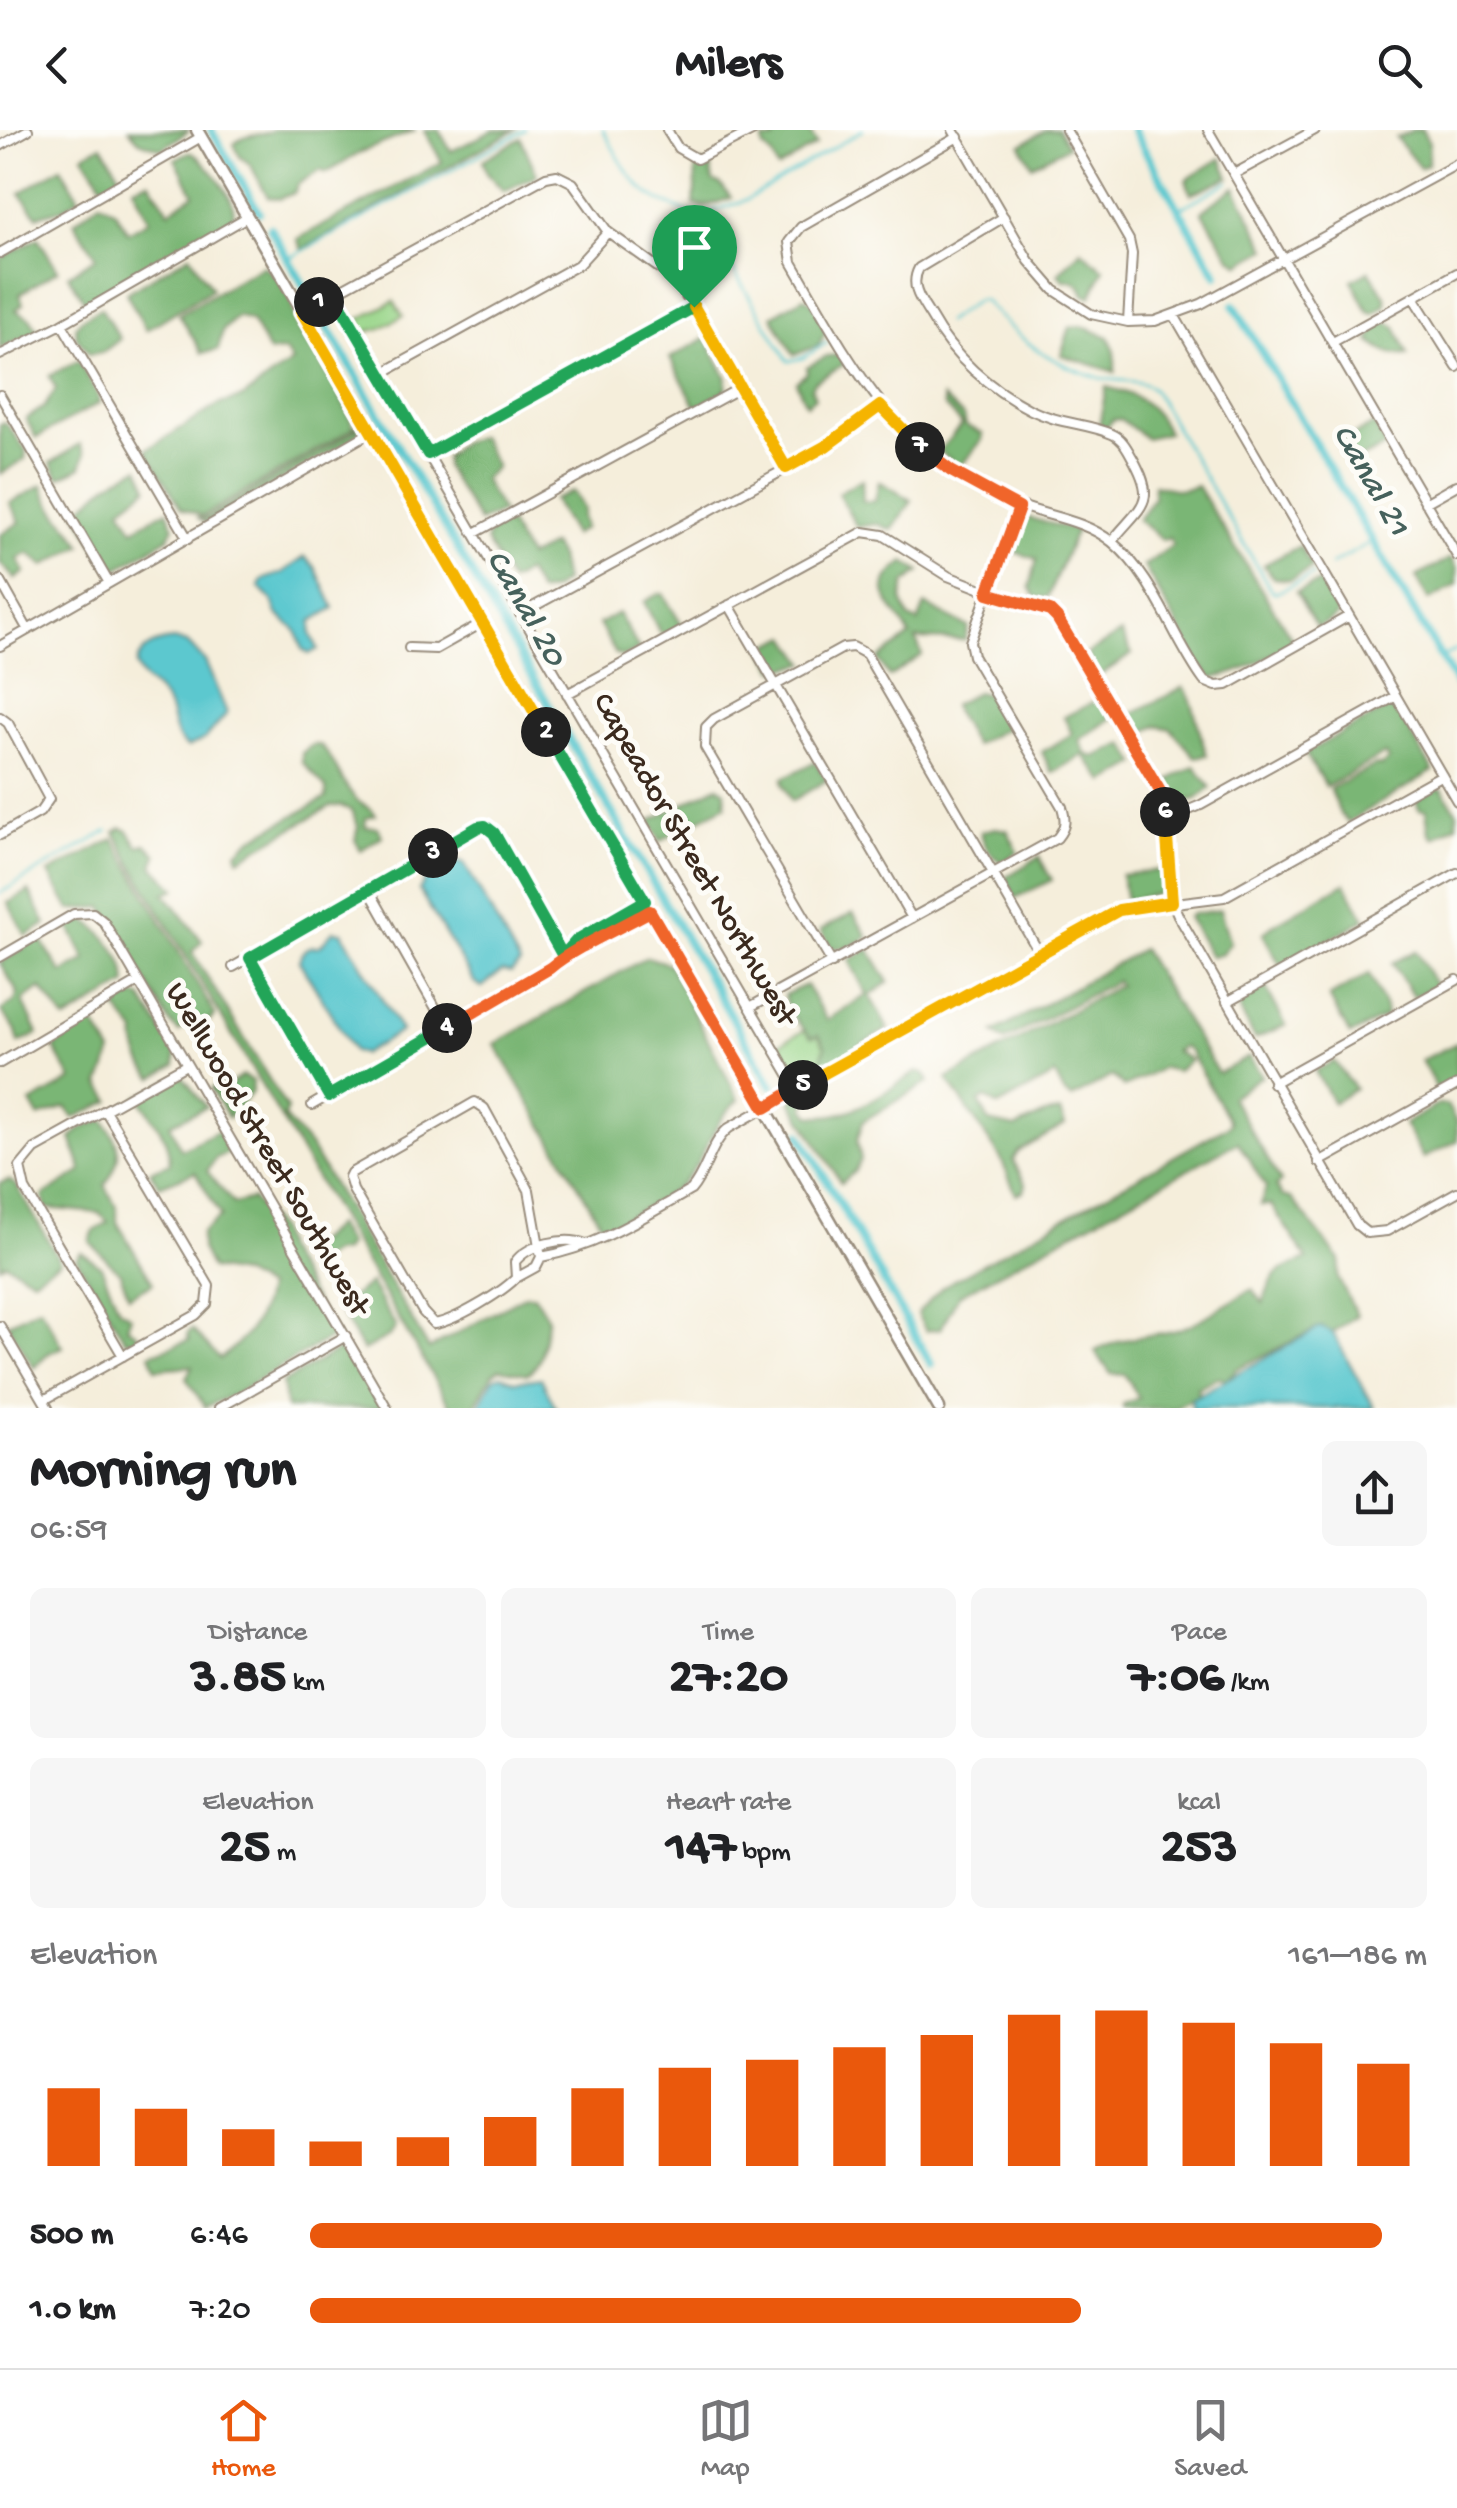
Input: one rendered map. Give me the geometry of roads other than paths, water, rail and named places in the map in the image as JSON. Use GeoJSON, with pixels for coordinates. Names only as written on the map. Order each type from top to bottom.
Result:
{"type":"FeatureCollection","features":[{"type":"Feature","properties":{"kind":"main road"},"geometry":{"type":"LineString","coordinates":[[199,133],[939,1408]]}},
{"type":"Feature","properties":{"kind":"street"},"geometry":{"type":"LineString","coordinates":[[0,146],[28,130]]}},
{"type":"Feature","properties":{"kind":"street"},"geometry":{"type":"LineString","coordinates":[[668,130],[688,157],[706,157],[754,130]]}},
{"type":"Feature","properties":{"kind":"street"},"geometry":{"type":"LineString","coordinates":[[1066,130],[1129,240],[1132,254],[1128,322]]}},
{"type":"Feature","properties":{"kind":"street"},"geometry":{"type":"LineString","coordinates":[[1208,130],[1457,556]]}},
{"type":"Feature","properties":{"kind":"street"},"geometry":{"type":"LineString","coordinates":[[1234,174],[1315,130]]}},
{"type":"Feature","properties":{"kind":"street"},"geometry":{"type":"LineString","coordinates":[[0,253],[199,133]]}},
{"type":"Feature","properties":{"kind":"street"},"geometry":{"type":"LineString","coordinates":[[1349,616],[1227,684],[1216,686],[1204,681],[1135,566],[1112,541],[1077,523],[1019,508],[951,471],[880,406],[792,262],[789,242],[801,227],[956,134],[1029,261],[1054,290],[1091,314],[1128,322],[1174,316],[1457,164]]}},
{"type":"Feature","properties":{"kind":"street"},"geometry":{"type":"LineString","coordinates":[[302,312],[546,177],[557,175],[574,183],[608,232],[670,276],[694,307],[786,468]]}},
{"type":"Feature","properties":{"kind":"street"},"geometry":{"type":"LineString","coordinates":[[0,355],[62,324],[247,217]]}},
{"type":"Feature","properties":{"kind":"street"},"geometry":{"type":"LineString","coordinates":[[1004,217],[928,260],[915,275],[917,293],[938,330],[980,376],[1034,412],[1061,423],[1112,434],[1126,446],[1148,487],[1143,503],[1112,541]]}},
{"type":"Feature","properties":{"kind":"street"},"geometry":{"type":"LineString","coordinates":[[380,374],[578,265],[608,232]]}},
{"type":"Feature","properties":{"kind":"street"},"geometry":{"type":"LineString","coordinates":[[1333,342],[1457,274]]}},
{"type":"Feature","properties":{"kind":"street","name":"Capeador Street Northwest"},"geometry":{"type":"LineString","coordinates":[[334,294],[797,1088]]}},
{"type":"Feature","properties":{"kind":"street"},"geometry":{"type":"LineString","coordinates":[[1414,297],[1457,367]]}},
{"type":"Feature","properties":{"kind":"street"},"geometry":{"type":"LineString","coordinates":[[428,454],[694,307]]}},
{"type":"Feature","properties":{"kind":"street"},"geometry":{"type":"LineString","coordinates":[[1174,316],[1457,801]]}},
{"type":"Feature","properties":{"kind":"street"},"geometry":{"type":"LineString","coordinates":[[62,324],[188,538]]}},
{"type":"Feature","properties":{"kind":"street"},"geometry":{"type":"LineString","coordinates":[[474,534],[740,388]]}},
{"type":"Feature","properties":{"kind":"street"},"geometry":{"type":"LineString","coordinates":[[0,395],[110,584]]}},
{"type":"Feature","properties":{"kind":"street"},"geometry":{"type":"LineString","coordinates":[[520,614],[826,446],[880,406]]}},
{"type":"Feature","properties":{"kind":"street"},"geometry":{"type":"LineString","coordinates":[[0,646],[372,432]]}},
{"type":"Feature","properties":{"kind":"street"},"geometry":{"type":"LineString","coordinates":[[1426,503],[1457,485]]}},
{"type":"Feature","properties":{"kind":"street"},"geometry":{"type":"LineString","coordinates":[[750,1008],[1057,838],[1064,830],[1062,807],[973,656],[970,642],[1019,508]]}},
{"type":"Feature","properties":{"kind":"street"},"geometry":{"type":"LineString","coordinates":[[567,694],[863,532],[883,535],[948,576],[988,593],[1050,611],[1160,791],[1172,902],[1354,1219],[1367,1233],[1387,1231],[1457,1192]]}},
{"type":"Feature","properties":{"kind":"street"},"geometry":{"type":"LineString","coordinates":[[0,580],[28,630]]}},
{"type":"Feature","properties":{"kind":"street"},"geometry":{"type":"LineString","coordinates":[[730,605],[912,918]]}},
{"type":"Feature","properties":{"kind":"street"},"geometry":{"type":"LineString","coordinates":[[408,648],[436,649],[482,622]]}},
{"type":"Feature","properties":{"kind":"street"},"geometry":{"type":"LineString","coordinates":[[832,963],[706,747],[704,735],[714,719],[842,648],[853,647],[866,654],[1040,954]]}},
{"type":"Feature","properties":{"kind":"street"},"geometry":{"type":"LineString","coordinates":[[1165,811],[1201,805],[1396,696]]}},
{"type":"Feature","properties":{"kind":"street"},"geometry":{"type":"LineString","coordinates":[[0,835],[40,812],[49,799],[8,723],[1,717]]}},
{"type":"Feature","properties":{"kind":"street"},"geometry":{"type":"LineString","coordinates":[[541,1257],[577,1250],[609,1237],[691,1190],[721,1134],[1119,910],[1218,900],[1442,776]]}},
{"type":"Feature","properties":{"kind":"street"},"geometry":{"type":"LineString","coordinates":[[232,967],[485,826],[496,838],[563,956]]}},
{"type":"Feature","properties":{"kind":"street"},"geometry":{"type":"LineString","coordinates":[[1227,1002],[1457,872]]}},
{"type":"Feature","properties":{"kind":"street"},"geometry":{"type":"LineString","coordinates":[[369,890],[447,1028]]}},
{"type":"Feature","properties":{"kind":"street"},"geometry":{"type":"LineString","coordinates":[[312,1105],[550,968],[563,956],[582,950],[648,906]]}},
{"type":"Feature","properties":{"kind":"street","name":"Wellwood Street Southwest"},"geometry":{"type":"LineString","coordinates":[[0,956],[74,914],[88,912],[101,918],[387,1408]]}},
{"type":"Feature","properties":{"kind":"street"},"geometry":{"type":"LineString","coordinates":[[250,958],[329,1096]]}},
{"type":"Feature","properties":{"kind":"street"},"geometry":{"type":"LineString","coordinates":[[1273,1083],[1457,980]]}},
{"type":"Feature","properties":{"kind":"street"},"geometry":{"type":"LineString","coordinates":[[0,1063],[138,982]]}},
{"type":"Feature","properties":{"kind":"street"},"geometry":{"type":"LineString","coordinates":[[123,1356],[25,1188],[20,1172],[23,1159],[31,1152],[186,1065]]}},
{"type":"Feature","properties":{"kind":"street"},"geometry":{"type":"LineString","coordinates":[[1319,1162],[1457,1086]]}},
{"type":"Feature","properties":{"kind":"street"},"geometry":{"type":"LineString","coordinates":[[475,1102],[484,1108],[529,1190],[541,1257],[536,1266],[508,1286],[434,1324],[349,1178],[475,1102]]}},
{"type":"Feature","properties":{"kind":"street"},"geometry":{"type":"LineString","coordinates":[[0,1326],[46,1404],[207,1304],[209,1286],[105,1110]]}},
{"type":"Feature","properties":{"kind":"street"},"geometry":{"type":"LineString","coordinates":[[516,1278],[514,1262],[518,1256],[538,1246],[575,1240],[586,1244]]}},
{"type":"Feature","properties":{"kind":"street"},"geometry":{"type":"LineString","coordinates":[[219,1408],[346,1336]]}},
{"type":"Feature","properties":{"kind":"water"},"geometry":{"type":"Polygon","coordinates":[[[305,557],[315,567],[334,608],[312,621],[311,634],[318,649],[309,654],[303,650],[296,630],[277,614],[272,600],[259,587],[262,580],[282,573],[305,557]]]}},
{"type":"Feature","properties":{"kind":"water"},"geometry":{"type":"Polygon","coordinates":[[[174,640],[187,643],[205,661],[227,713],[205,739],[187,747],[176,733],[164,699],[136,666],[149,647],[174,640]]]}},
{"type":"Feature","properties":{"kind":"water"},"geometry":{"type":"Polygon","coordinates":[[[449,861],[464,863],[520,964],[511,973],[502,971],[482,987],[474,982],[419,890],[428,876],[446,871],[449,861]]]}},
{"type":"Feature","properties":{"kind":"water"},"geometry":{"type":"Polygon","coordinates":[[[333,931],[342,932],[401,1031],[363,1054],[354,1052],[299,961],[306,949],[320,946],[333,931]]]}},
{"type":"Feature","properties":{"kind":"water"},"geometry":{"type":"Polygon","coordinates":[[[1321,1327],[1333,1333],[1374,1408],[1192,1408],[1191,1399],[1321,1327]]]}},
{"type":"Feature","properties":{"kind":"water"},"geometry":{"type":"Polygon","coordinates":[[[501,1375],[516,1381],[541,1378],[556,1408],[478,1408],[493,1379],[501,1375]]]}},
{"type":"Feature","properties":{"kind":"waterway","name":"Canal 20"},"geometry":{"type":"LineString","coordinates":[[211,130],[259,212]]}},
{"type":"Feature","properties":{"kind":"waterway"},"geometry":{"type":"LineString","coordinates":[[288,259],[525,130]]}},
{"type":"Feature","properties":{"kind":"waterway"},"geometry":{"type":"LineString","coordinates":[[603,130],[631,176],[650,195],[700,216],[748,199],[863,130]]}},
{"type":"Feature","properties":{"kind":"waterway","name":"Canal 21"},"geometry":{"type":"LineString","coordinates":[[1133,130],[1217,275]]}},
{"type":"Feature","properties":{"kind":"waterway"},"geometry":{"type":"LineString","coordinates":[[1179,209],[1228,182]]}},
{"type":"Feature","properties":{"kind":"waterway"},"geometry":{"type":"LineString","coordinates":[[702,218],[788,361],[803,358],[828,342]]}},
{"type":"Feature","properties":{"kind":"waterway","name":"Canal 20"},"geometry":{"type":"LineString","coordinates":[[270,228],[311,298]]}},
{"type":"Feature","properties":{"kind":"waterway"},"geometry":{"type":"LineString","coordinates":[[946,322],[977,300],[983,300],[1022,338],[1064,365],[1100,378],[1135,382],[1153,389],[1271,590],[1276,593],[1313,575]]}},
{"type":"Feature","properties":{"kind":"waterway","name":"Canal 21"},"geometry":{"type":"LineString","coordinates":[[1234,305],[1457,685]]}},
{"type":"Feature","properties":{"kind":"waterway","name":"Canal 20"},"geometry":{"type":"LineString","coordinates":[[320,314],[772,1086]]}},
{"type":"Feature","properties":{"kind":"waterway"},"geometry":{"type":"LineString","coordinates":[[1331,565],[1373,541]]}},
{"type":"Feature","properties":{"kind":"waterway"},"geometry":{"type":"LineString","coordinates":[[1441,657],[1457,650]]}},
{"type":"Feature","properties":{"kind":"waterway"},"geometry":{"type":"LineString","coordinates":[[0,893],[108,831]]}},
{"type":"Feature","properties":{"kind":"waterway","name":"Canal 20"},"geometry":{"type":"LineString","coordinates":[[800,1134],[931,1364]]}}]}
